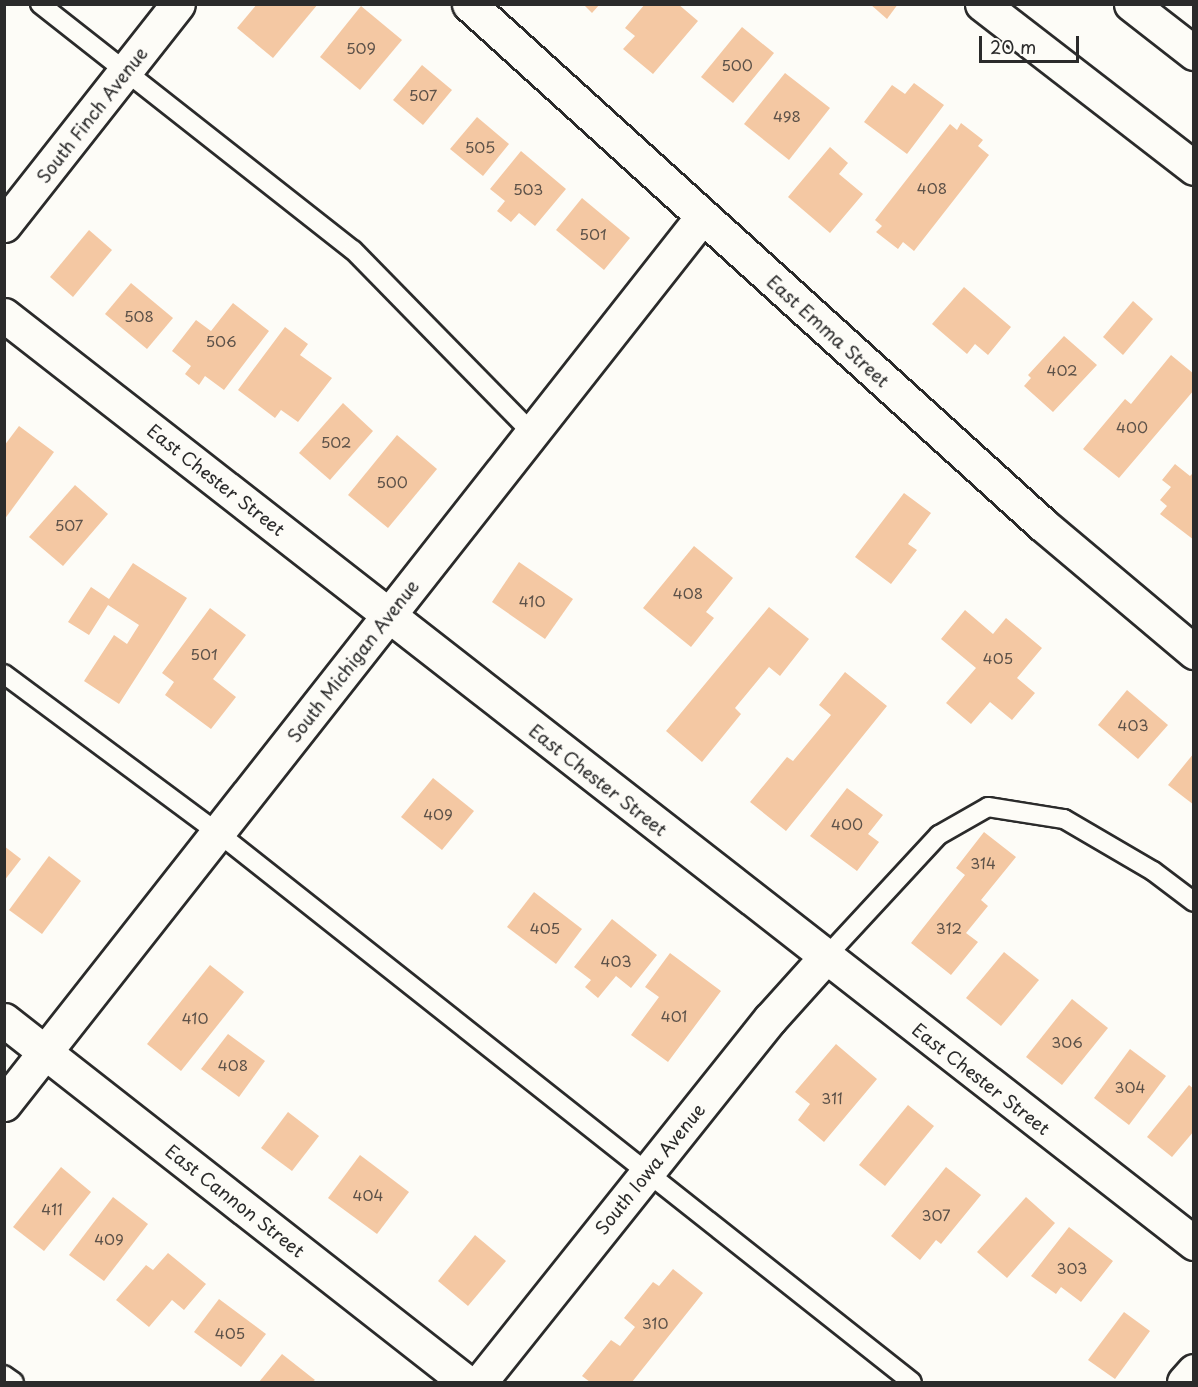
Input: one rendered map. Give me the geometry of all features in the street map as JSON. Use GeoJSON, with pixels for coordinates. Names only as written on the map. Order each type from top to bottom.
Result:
{"type":"FeatureCollection","features":[{"type":"Feature","properties":{"kind":"street","name":"South Finch Avenue"},"geometry":{"type":"LineString","coordinates":[[4,225],[178,4]]}},
{"type":"Feature","properties":{"kind":"street","name":"East Emma Street"},"geometry":{"type":"LineString","coordinates":[[469,4],[1042,524],[1194,652]]}},
{"type":"Feature","properties":{"kind":"street"},"geometry":{"type":"LineString","coordinates":[[982,4],[1194,168]]}},
{"type":"Feature","properties":{"kind":"street"},"geometry":{"type":"LineString","coordinates":[[1131,4],[1194,53]]}},
{"type":"Feature","properties":{"kind":"street","name":"South Michigan Avenue"},"geometry":{"type":"LineString","coordinates":[[4,1104],[702,217]]}},
{"type":"Feature","properties":{"kind":"street","name":"East Chester Street"},"geometry":{"type":"LineString","coordinates":[[4,315],[824,959],[1194,1243]]}},
{"type":"Feature","properties":{"kind":"street","name":"South Iowa Avenue"},"geometry":{"type":"LineString","coordinates":[[480,1383],[770,1019],[824,959]]}},
{"type":"Feature","properties":{"kind":"street","name":"East Cannon Street"},"geometry":{"type":"LineString","coordinates":[[4,1020],[466,1383]]}},
{"type":"Feature","properties":{"kind":"street"},"geometry":{"type":"LineString","coordinates":[[1184,1383],[1194,1371]]}},
{"type":"Feature","properties":{"kind":"lane"},"geometry":{"type":"LineString","coordinates":[[40,4],[353,250],[532,433]]}},
{"type":"Feature","properties":{"kind":"lane"},"geometry":{"type":"LineString","coordinates":[[4,674],[216,832],[912,1383]]}},
{"type":"Feature","properties":{"kind":"lane"},"geometry":{"type":"LineString","coordinates":[[824,959],[939,836],[988,807],[1064,819],[1153,871],[1194,902]]}},
{"type":"Feature","properties":{"kind":"lane"},"geometry":{"type":"LineString","coordinates":[[4,1375],[14,1383]]}},
{"type":"Feature","properties":{"kind":"building"},"geometry":{"type":"Polygon","coordinates":[[[257,4],[318,4],[273,58],[237,28],[257,4]]]}},
{"type":"Feature","properties":{"kind":"building"},"geometry":{"type":"Polygon","coordinates":[[[583,4],[600,4],[592,13],[583,4]]]}},
{"type":"Feature","properties":{"kind":"building"},"geometry":{"type":"Polygon","coordinates":[[[645,4],[678,4],[698,21],[653,74],[623,49],[635,36],[625,28],[645,4]]]}},
{"type":"Feature","properties":{"kind":"building"},"geometry":{"type":"Polygon","coordinates":[[[870,4],[898,4],[887,19],[870,4]]]}},
{"type":"Feature","properties":{"kind":"building"},"geometry":{"type":"Polygon","coordinates":[[[361,6],[402,40],[360,90],[320,57],[361,6]]]}},
{"type":"Feature","properties":{"kind":"building"},"geometry":{"type":"Polygon","coordinates":[[[742,27],[774,53],[733,103],[701,77],[742,27]]]}},
{"type":"Feature","properties":{"kind":"building"},"geometry":{"type":"Polygon","coordinates":[[[422,65],[452,90],[423,125],[393,100],[422,65]]]}},
{"type":"Feature","properties":{"kind":"building"},"geometry":{"type":"Polygon","coordinates":[[[785,73],[830,108],[789,160],[744,124],[785,73]]]}},
{"type":"Feature","properties":{"kind":"building"},"geometry":{"type":"Polygon","coordinates":[[[914,83],[944,105],[907,154],[864,122],[892,85],[905,94],[914,83]]]}},
{"type":"Feature","properties":{"kind":"building"},"geometry":{"type":"Polygon","coordinates":[[[477,117],[509,144],[483,176],[450,149],[477,117]]]}},
{"type":"Feature","properties":{"kind":"building"},"geometry":{"type":"Polygon","coordinates":[[[961,123],[983,140],[978,146],[989,155],[914,251],[903,242],[898,249],[876,232],[882,226],[875,220],[950,124],[957,130],[961,123]]]}},
{"type":"Feature","properties":{"kind":"building"},"geometry":{"type":"Polygon","coordinates":[[[830,147],[848,163],[839,174],[863,194],[830,233],[788,197],[830,147]]]}},
{"type":"Feature","properties":{"kind":"building"},"geometry":{"type":"Polygon","coordinates":[[[521,151],[566,189],[535,226],[519,213],[511,222],[497,211],[505,201],[490,189],[521,151]]]}},
{"type":"Feature","properties":{"kind":"building"},"geometry":{"type":"Polygon","coordinates":[[[582,198],[630,238],[604,270],[556,230],[582,198]]]}},
{"type":"Feature","properties":{"kind":"building"},"geometry":{"type":"Polygon","coordinates":[[[89,230],[112,250],[73,297],[50,277],[89,230]]]}},
{"type":"Feature","properties":{"kind":"building"},"geometry":{"type":"Polygon","coordinates":[[[131,283],[173,318],[147,349],[105,314],[131,283]]]}},
{"type":"Feature","properties":{"kind":"building"},"geometry":{"type":"Polygon","coordinates":[[[964,287],[1011,327],[988,355],[975,344],[967,354],[932,324],[964,287]]]}},
{"type":"Feature","properties":{"kind":"building"},"geometry":{"type":"Polygon","coordinates":[[[1133,301],[1153,319],[1123,355],[1103,337],[1133,301]]]}},
{"type":"Feature","properties":{"kind":"building"},"geometry":{"type":"Polygon","coordinates":[[[233,303],[269,331],[224,390],[205,376],[199,385],[185,374],[191,366],[172,351],[196,320],[211,331],[233,303]]]}},
{"type":"Feature","properties":{"kind":"building"},"geometry":{"type":"Polygon","coordinates":[[[285,327],[308,344],[300,355],[332,378],[298,422],[281,410],[275,418],[238,390],[285,327]]]}},
{"type":"Feature","properties":{"kind":"building"},"geometry":{"type":"Polygon","coordinates":[[[1064,336],[1097,365],[1053,412],[1024,386],[1031,378],[1028,375],[1064,336]]]}},
{"type":"Feature","properties":{"kind":"building"},"geometry":{"type":"Polygon","coordinates":[[[1171,355],[1194,374],[1194,390],[1119,478],[1083,449],[1125,399],[1131,404],[1171,355]]]}},
{"type":"Feature","properties":{"kind":"building"},"geometry":{"type":"Polygon","coordinates":[[[343,403],[373,431],[330,480],[299,453],[343,403]]]}},
{"type":"Feature","properties":{"kind":"building"},"geometry":{"type":"Polygon","coordinates":[[[19,426],[54,452],[4,520],[4,446],[19,426]]]}},
{"type":"Feature","properties":{"kind":"building"},"geometry":{"type":"Polygon","coordinates":[[[397,435],[437,469],[388,528],[348,495],[397,435]]]}},
{"type":"Feature","properties":{"kind":"building"},"geometry":{"type":"Polygon","coordinates":[[[1175,464],[1190,476],[1194,472],[1194,540],[1160,514],[1167,506],[1160,500],[1171,487],[1162,480],[1175,464]]]}},
{"type":"Feature","properties":{"kind":"building"},"geometry":{"type":"Polygon","coordinates":[[[75,485],[108,514],[63,566],[29,537],[75,485]]]}},
{"type":"Feature","properties":{"kind":"building"},"geometry":{"type":"Polygon","coordinates":[[[904,493],[931,513],[908,544],[917,550],[891,584],[855,557],[904,493]]]}},
{"type":"Feature","properties":{"kind":"building"},"geometry":{"type":"Polygon","coordinates":[[[694,546],[733,578],[706,612],[714,618],[691,647],[643,608],[694,546]]]}},
{"type":"Feature","properties":{"kind":"building"},"geometry":{"type":"Polygon","coordinates":[[[519,562],[573,599],[545,639],[492,602],[519,562]]]}},
{"type":"Feature","properties":{"kind":"building"},"geometry":{"type":"Polygon","coordinates":[[[133,563],[187,598],[119,704],[84,681],[114,635],[127,644],[139,625],[108,605],[89,635],[68,622],[91,587],[109,599],[133,563]]]}},
{"type":"Feature","properties":{"kind":"building"},"geometry":{"type":"Polygon","coordinates":[[[769,607],[809,639],[780,676],[769,667],[735,708],[741,714],[702,762],[666,731],[769,607]]]}},
{"type":"Feature","properties":{"kind":"building"},"geometry":{"type":"Polygon","coordinates":[[[210,608],[246,635],[213,679],[236,697],[211,729],[165,695],[174,682],[162,673],[210,608]]]}},
{"type":"Feature","properties":{"kind":"building"},"geometry":{"type":"Polygon","coordinates":[[[965,610],[993,634],[1006,618],[1042,648],[1017,678],[1035,693],[1012,720],[990,702],[971,724],[946,703],[976,668],[941,639],[965,610]]]}},
{"type":"Feature","properties":{"kind":"building"},"geometry":{"type":"Polygon","coordinates":[[[845,672],[887,706],[786,831],[750,802],[787,757],[793,761],[831,715],[819,705],[845,672]]]}},
{"type":"Feature","properties":{"kind":"building"},"geometry":{"type":"Polygon","coordinates":[[[1127,690],[1168,725],[1138,759],[1098,725],[1127,690]]]}},
{"type":"Feature","properties":{"kind":"building"},"geometry":{"type":"Polygon","coordinates":[[[1194,753],[1194,805],[1168,785],[1194,753]]]}},
{"type":"Feature","properties":{"kind":"building"},"geometry":{"type":"Polygon","coordinates":[[[433,778],[474,811],[442,850],[401,817],[433,778]]]}},
{"type":"Feature","properties":{"kind":"building"},"geometry":{"type":"Polygon","coordinates":[[[847,788],[883,815],[868,834],[879,842],[857,871],[810,836],[847,788]]]}},
{"type":"Feature","properties":{"kind":"building"},"geometry":{"type":"Polygon","coordinates":[[[984,832],[1016,857],[981,900],[988,906],[966,933],[978,942],[951,975],[911,943],[965,875],[956,868],[984,832]]]}},
{"type":"Feature","properties":{"kind":"building"},"geometry":{"type":"Polygon","coordinates":[[[4,846],[21,859],[4,881],[4,846]]]}},
{"type":"Feature","properties":{"kind":"building"},"geometry":{"type":"Polygon","coordinates":[[[49,856],[81,881],[42,934],[9,910],[49,856]]]}},
{"type":"Feature","properties":{"kind":"building"},"geometry":{"type":"Polygon","coordinates":[[[534,892],[582,929],[556,964],[507,927],[534,892]]]}},
{"type":"Feature","properties":{"kind":"building"},"geometry":{"type":"Polygon","coordinates":[[[612,919],[657,955],[631,988],[616,976],[598,998],[585,987],[591,980],[574,967],[612,919]]]}},
{"type":"Feature","properties":{"kind":"building"},"geometry":{"type":"Polygon","coordinates":[[[1004,952],[1039,980],[1001,1026],[966,998],[1004,952]]]}},
{"type":"Feature","properties":{"kind":"building"},"geometry":{"type":"Polygon","coordinates":[[[670,953],[721,991],[668,1062],[631,1035],[659,997],[645,987],[670,953]]]}},
{"type":"Feature","properties":{"kind":"building"},"geometry":{"type":"Polygon","coordinates":[[[210,965],[244,992],[181,1071],[147,1044],[210,965]]]}},
{"type":"Feature","properties":{"kind":"building"},"geometry":{"type":"Polygon","coordinates":[[[1072,999],[1108,1028],[1062,1085],[1026,1057],[1072,999]]]}},
{"type":"Feature","properties":{"kind":"building"},"geometry":{"type":"Polygon","coordinates":[[[228,1034],[265,1061],[239,1097],[201,1069],[228,1034]]]}},
{"type":"Feature","properties":{"kind":"building"},"geometry":{"type":"Polygon","coordinates":[[[836,1044],[877,1079],[824,1142],[798,1120],[810,1104],[795,1092],[836,1044]]]}},
{"type":"Feature","properties":{"kind":"building"},"geometry":{"type":"Polygon","coordinates":[[[1130,1049],[1166,1076],[1129,1125],[1094,1098],[1130,1049]]]}},
{"type":"Feature","properties":{"kind":"building"},"geometry":{"type":"Polygon","coordinates":[[[1189,1085],[1194,1089],[1194,1131],[1172,1157],[1147,1137],[1189,1085]]]}},
{"type":"Feature","properties":{"kind":"building"},"geometry":{"type":"Polygon","coordinates":[[[908,1105],[934,1126],[885,1186],[859,1165],[908,1105]]]}},
{"type":"Feature","properties":{"kind":"building"},"geometry":{"type":"Polygon","coordinates":[[[288,1112],[319,1136],[292,1171],[261,1148],[288,1112]]]}},
{"type":"Feature","properties":{"kind":"building"},"geometry":{"type":"Polygon","coordinates":[[[360,1155],[409,1192],[377,1234],[328,1198],[360,1155]]]}},
{"type":"Feature","properties":{"kind":"building"},"geometry":{"type":"Polygon","coordinates":[[[61,1167],[91,1192],[44,1251],[13,1227],[61,1167]]]}},
{"type":"Feature","properties":{"kind":"building"},"geometry":{"type":"Polygon","coordinates":[[[946,1167],[981,1195],[941,1244],[936,1240],[920,1260],[891,1236],[946,1167]]]}},
{"type":"Feature","properties":{"kind":"building"},"geometry":{"type":"Polygon","coordinates":[[[113,1197],[148,1224],[104,1281],[69,1255],[113,1197]]]}},
{"type":"Feature","properties":{"kind":"building"},"geometry":{"type":"Polygon","coordinates":[[[1026,1197],[1055,1223],[1007,1278],[977,1252],[1026,1197]]]}},
{"type":"Feature","properties":{"kind":"building"},"geometry":{"type":"Polygon","coordinates":[[[1069,1227],[1113,1261],[1081,1302],[1061,1287],[1056,1294],[1031,1276],[1069,1227]]]}},
{"type":"Feature","properties":{"kind":"building"},"geometry":{"type":"Polygon","coordinates":[[[475,1235],[506,1261],[468,1306],[438,1281],[475,1235]]]}},
{"type":"Feature","properties":{"kind":"building"},"geometry":{"type":"Polygon","coordinates":[[[168,1253],[206,1284],[184,1310],[172,1300],[149,1327],[116,1300],[146,1265],[153,1270],[168,1253]]]}},
{"type":"Feature","properties":{"kind":"building"},"geometry":{"type":"Polygon","coordinates":[[[673,1269],[703,1293],[632,1382],[590,1382],[582,1376],[611,1340],[620,1346],[635,1327],[624,1318],[653,1282],[659,1286],[673,1269]]]}},
{"type":"Feature","properties":{"kind":"building"},"geometry":{"type":"Polygon","coordinates":[[[219,1299],[266,1334],[241,1367],[194,1332],[219,1299]]]}},
{"type":"Feature","properties":{"kind":"building"},"geometry":{"type":"Polygon","coordinates":[[[1124,1312],[1150,1331],[1115,1379],[1088,1360],[1124,1312]]]}},
{"type":"Feature","properties":{"kind":"building"},"geometry":{"type":"Polygon","coordinates":[[[282,1354],[315,1380],[312,1382],[259,1382],[282,1354]]]}}]}
